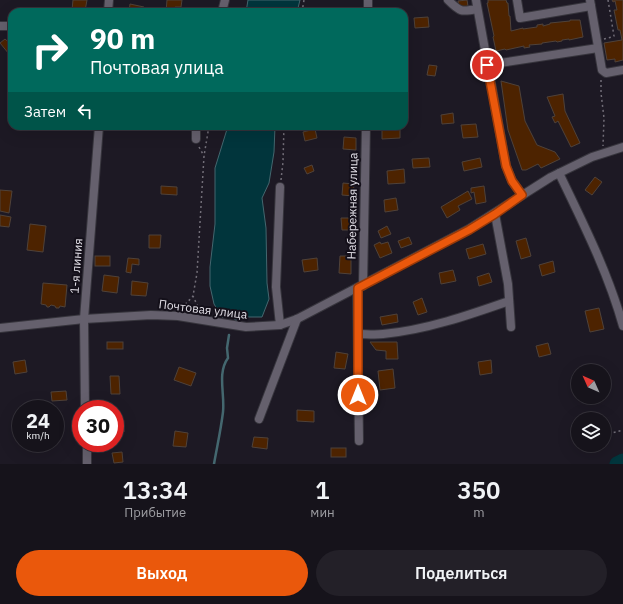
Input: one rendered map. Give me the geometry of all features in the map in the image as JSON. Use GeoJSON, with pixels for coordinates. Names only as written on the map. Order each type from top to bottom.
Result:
{"type":"FeatureCollection","features":[{"type":"Feature","properties":{"kind":"street"},"geometry":{"type":"LineString","coordinates":[[448,0],[462,12],[478,10]]}},
{"type":"Feature","properties":{"kind":"street"},"geometry":{"type":"LineString","coordinates":[[476,0],[506,166],[512,181],[522,195]]}},
{"type":"Feature","properties":{"kind":"street"},"geometry":{"type":"LineString","coordinates":[[517,0],[520,18],[590,3],[602,70],[606,73],[623,70]]}},
{"type":"Feature","properties":{"kind":"street"},"geometry":{"type":"LineString","coordinates":[[487,65],[597,44]]}},
{"type":"Feature","properties":{"kind":"street","name":"1-я линия"},"geometry":{"type":"LineString","coordinates":[[85,400],[84,319],[99,130]]}},
{"type":"Feature","properties":{"kind":"street"},"geometry":{"type":"LineString","coordinates":[[196,130],[196,139]]}},
{"type":"Feature","properties":{"kind":"street","name":"Набережная улица"},"geometry":{"type":"LineString","coordinates":[[359,442],[358,334],[366,130]]}},
{"type":"Feature","properties":{"kind":"street","name":"Почтовая улица"},"geometry":{"type":"LineString","coordinates":[[0,328],[84,319],[151,315],[178,316],[246,327],[280,324],[297,319],[469,230],[538,184],[559,173],[602,153],[623,147]]}},
{"type":"Feature","properties":{"kind":"street"},"geometry":{"type":"LineString","coordinates":[[559,173],[596,252],[623,326]]}},
{"type":"Feature","properties":{"kind":"street"},"geometry":{"type":"LineString","coordinates":[[280,187],[276,287],[280,324]]}},
{"type":"Feature","properties":{"kind":"street"},"geometry":{"type":"LineString","coordinates":[[495,214],[508,284],[511,327]]}},
{"type":"Feature","properties":{"kind":"street"},"geometry":{"type":"LineString","coordinates":[[358,334],[381,334],[407,331],[472,314],[510,301]]}},
{"type":"Feature","properties":{"kind":"street"},"geometry":{"type":"LineString","coordinates":[[259,419],[297,319]]}},
{"type":"Feature","properties":{"kind":"street"},"geometry":{"type":"LineString","coordinates":[[87,452],[87,464]]}},
{"type":"Feature","properties":{"kind":"path"},"geometry":{"type":"LineString","coordinates":[[597,44],[614,36],[608,0]]}},
{"type":"Feature","properties":{"kind":"path"},"geometry":{"type":"LineString","coordinates":[[602,70],[601,93],[604,128],[602,153]]}},
{"type":"Feature","properties":{"kind":"path"},"geometry":{"type":"LineString","coordinates":[[208,130],[204,156],[197,273],[194,296],[198,307],[220,323]]}},
{"type":"Feature","properties":{"kind":"path"},"geometry":{"type":"LineString","coordinates":[[280,187],[283,162],[284,130]]}},
{"type":"Feature","properties":{"kind":"path"},"geometry":{"type":"LineString","coordinates":[[196,139],[204,156]]}},
{"type":"Feature","properties":{"kind":"path"},"geometry":{"type":"LineString","coordinates":[[178,316],[179,312],[194,296]]}},
{"type":"Feature","properties":{"kind":"path"},"geometry":{"type":"LineString","coordinates":[[611,433],[623,430]]}},
{"type":"Feature","properties":{"kind":"water"},"geometry":{"type":"Polygon","coordinates":[[[248,0],[300,0],[298,8],[247,8],[248,0]]]}},
{"type":"Feature","properties":{"kind":"water"},"geometry":{"type":"Polygon","coordinates":[[[227,130],[275,130],[274,152],[269,183],[262,198],[266,228],[267,283],[269,299],[262,317],[222,317],[214,304],[210,286],[210,267],[215,224],[215,168],[227,130]]]}},
{"type":"Feature","properties":{"kind":"building"},"geometry":{"type":"Polygon","coordinates":[[[73,0],[87,0],[86,8],[72,8],[73,0]]]}},
{"type":"Feature","properties":{"kind":"building"},"geometry":{"type":"Polygon","coordinates":[[[167,0],[182,0],[181,7],[166,8],[167,0]]]}},
{"type":"Feature","properties":{"kind":"building"},"geometry":{"type":"Polygon","coordinates":[[[467,0],[468,6],[459,8],[458,1],[467,0]]]}},
{"type":"Feature","properties":{"kind":"building"},"geometry":{"type":"Polygon","coordinates":[[[488,0],[506,0],[508,3],[511,31],[537,27],[537,25],[543,24],[543,26],[550,23],[580,20],[583,37],[529,45],[530,47],[524,48],[524,46],[496,51],[487,3],[488,0]]]}},
{"type":"Feature","properties":{"kind":"building"},"geometry":{"type":"Polygon","coordinates":[[[612,0],[623,0],[623,60],[615,62],[615,59],[607,60],[604,43],[622,40],[620,30],[618,30],[614,10],[617,10],[615,1],[613,2],[612,0]]]}},
{"type":"Feature","properties":{"kind":"building"},"geometry":{"type":"Polygon","coordinates":[[[130,4],[144,7],[144,8],[130,8],[130,4]]]}},
{"type":"Feature","properties":{"kind":"building"},"geometry":{"type":"Polygon","coordinates":[[[428,17],[429,27],[415,28],[414,18],[428,17]]]}},
{"type":"Feature","properties":{"kind":"building"},"geometry":{"type":"Polygon","coordinates":[[[5,39],[8,42],[8,53],[0,43],[5,39]]]}},
{"type":"Feature","properties":{"kind":"building"},"geometry":{"type":"Polygon","coordinates":[[[429,65],[437,66],[435,76],[427,75],[429,65]]]}},
{"type":"Feature","properties":{"kind":"building"},"geometry":{"type":"Polygon","coordinates":[[[501,81],[519,86],[525,121],[537,145],[555,152],[560,159],[541,168],[538,164],[526,170],[522,170],[508,130],[501,81]]]}},
{"type":"Feature","properties":{"kind":"building"},"geometry":{"type":"Polygon","coordinates":[[[563,94],[565,111],[580,143],[571,147],[558,121],[555,123],[552,117],[555,116],[547,97],[563,94]]]}},
{"type":"Feature","properties":{"kind":"building"},"geometry":{"type":"Polygon","coordinates":[[[453,113],[454,123],[442,124],[441,115],[453,113]]]}},
{"type":"Feature","properties":{"kind":"building"},"geometry":{"type":"Polygon","coordinates":[[[476,124],[478,137],[463,138],[461,125],[476,124]]]}},
{"type":"Feature","properties":{"kind":"building"},"geometry":{"type":"Polygon","coordinates":[[[315,130],[317,138],[305,141],[303,132],[315,130]]]}},
{"type":"Feature","properties":{"kind":"building"},"geometry":{"type":"Polygon","coordinates":[[[382,130],[400,130],[400,138],[382,139],[382,130]]]}},
{"type":"Feature","properties":{"kind":"building"},"geometry":{"type":"Polygon","coordinates":[[[344,137],[356,138],[356,150],[343,149],[344,137]]]}},
{"type":"Feature","properties":{"kind":"building"},"geometry":{"type":"Polygon","coordinates":[[[429,158],[430,167],[413,168],[412,159],[429,158]]]}},
{"type":"Feature","properties":{"kind":"building"},"geometry":{"type":"Polygon","coordinates":[[[480,158],[482,167],[464,171],[462,162],[480,158]]]}},
{"type":"Feature","properties":{"kind":"building"},"geometry":{"type":"Polygon","coordinates":[[[312,165],[314,171],[307,174],[304,168],[312,165]]]}},
{"type":"Feature","properties":{"kind":"building"},"geometry":{"type":"Polygon","coordinates":[[[404,169],[405,183],[388,184],[387,171],[404,169]]]}},
{"type":"Feature","properties":{"kind":"building"},"geometry":{"type":"Polygon","coordinates":[[[595,177],[602,182],[592,195],[585,190],[595,177]]]}},
{"type":"Feature","properties":{"kind":"building"},"geometry":{"type":"Polygon","coordinates":[[[343,183],[354,184],[353,196],[342,195],[343,183]]]}},
{"type":"Feature","properties":{"kind":"building"},"geometry":{"type":"Polygon","coordinates":[[[161,186],[177,187],[177,195],[161,194],[161,186]]]}},
{"type":"Feature","properties":{"kind":"building"},"geometry":{"type":"Polygon","coordinates":[[[484,186],[486,202],[476,204],[474,192],[471,193],[471,188],[484,186]]]}},
{"type":"Feature","properties":{"kind":"building"},"geometry":{"type":"Polygon","coordinates":[[[0,190],[12,191],[9,213],[0,211],[0,190]]]}},
{"type":"Feature","properties":{"kind":"building"},"geometry":{"type":"Polygon","coordinates":[[[468,191],[472,199],[458,206],[460,210],[447,218],[441,207],[468,191]]]}},
{"type":"Feature","properties":{"kind":"building"},"geometry":{"type":"Polygon","coordinates":[[[396,198],[398,210],[385,212],[384,200],[396,198]]]}},
{"type":"Feature","properties":{"kind":"building"},"geometry":{"type":"Polygon","coordinates":[[[0,215],[11,217],[9,227],[0,226],[0,215]]]}},
{"type":"Feature","properties":{"kind":"building"},"geometry":{"type":"Polygon","coordinates":[[[341,218],[352,218],[352,230],[342,230],[341,218]]]}},
{"type":"Feature","properties":{"kind":"building"},"geometry":{"type":"Polygon","coordinates":[[[30,224],[46,226],[43,252],[27,250],[30,224]]]}},
{"type":"Feature","properties":{"kind":"building"},"geometry":{"type":"Polygon","coordinates":[[[387,226],[391,234],[381,238],[378,231],[387,226]]]}},
{"type":"Feature","properties":{"kind":"building"},"geometry":{"type":"Polygon","coordinates":[[[149,235],[161,235],[160,248],[149,248],[149,235]]]}},
{"type":"Feature","properties":{"kind":"building"},"geometry":{"type":"Polygon","coordinates":[[[409,237],[412,244],[401,248],[398,241],[409,237]]]}},
{"type":"Feature","properties":{"kind":"building"},"geometry":{"type":"Polygon","coordinates":[[[526,238],[531,256],[521,259],[516,241],[526,238]]]}},
{"type":"Feature","properties":{"kind":"building"},"geometry":{"type":"Polygon","coordinates":[[[380,242],[381,244],[388,242],[392,253],[380,258],[374,245],[380,242]]]}},
{"type":"Feature","properties":{"kind":"building"},"geometry":{"type":"Polygon","coordinates":[[[483,244],[486,254],[469,259],[466,249],[483,244]]]}},
{"type":"Feature","properties":{"kind":"building"},"geometry":{"type":"Polygon","coordinates":[[[95,256],[110,256],[110,266],[95,266],[95,256]]]}},
{"type":"Feature","properties":{"kind":"building"},"geometry":{"type":"Polygon","coordinates":[[[340,256],[351,256],[351,274],[339,273],[340,256]]]}},
{"type":"Feature","properties":{"kind":"building"},"geometry":{"type":"Polygon","coordinates":[[[128,258],[139,259],[139,265],[132,264],[131,273],[126,272],[128,258]]]}},
{"type":"Feature","properties":{"kind":"building"},"geometry":{"type":"Polygon","coordinates":[[[317,258],[318,270],[304,272],[302,260],[317,258]]]}},
{"type":"Feature","properties":{"kind":"building"},"geometry":{"type":"Polygon","coordinates":[[[553,261],[555,272],[542,276],[539,265],[553,261]]]}},
{"type":"Feature","properties":{"kind":"building"},"geometry":{"type":"Polygon","coordinates":[[[453,270],[456,281],[441,284],[439,273],[453,270]]]}},
{"type":"Feature","properties":{"kind":"building"},"geometry":{"type":"Polygon","coordinates":[[[489,273],[492,282],[479,286],[477,277],[489,273]]]}},
{"type":"Feature","properties":{"kind":"building"},"geometry":{"type":"Polygon","coordinates":[[[104,275],[119,277],[117,293],[102,291],[104,275]]]}},
{"type":"Feature","properties":{"kind":"building"},"geometry":{"type":"Polygon","coordinates":[[[132,281],[148,283],[146,296],[131,295],[132,281]]]}},
{"type":"Feature","properties":{"kind":"building"},"geometry":{"type":"Polygon","coordinates":[[[43,283],[67,285],[65,307],[60,306],[59,308],[56,308],[55,306],[51,305],[47,307],[46,305],[41,304],[43,283]]]}},
{"type":"Feature","properties":{"kind":"building"},"geometry":{"type":"Polygon","coordinates":[[[422,298],[427,312],[418,315],[413,302],[422,298]]]}},
{"type":"Feature","properties":{"kind":"building"},"geometry":{"type":"Polygon","coordinates":[[[599,308],[604,329],[590,332],[585,311],[599,308]]]}},
{"type":"Feature","properties":{"kind":"building"},"geometry":{"type":"Polygon","coordinates":[[[397,314],[398,322],[382,325],[380,317],[397,314]]]}},
{"type":"Feature","properties":{"kind":"building"},"geometry":{"type":"Polygon","coordinates":[[[107,342],[123,342],[123,349],[107,349],[107,342]]]}},
{"type":"Feature","properties":{"kind":"building"},"geometry":{"type":"Polygon","coordinates":[[[370,342],[397,342],[398,359],[386,359],[386,351],[376,350],[370,342]]]}},
{"type":"Feature","properties":{"kind":"building"},"geometry":{"type":"Polygon","coordinates":[[[548,343],[551,354],[539,357],[536,346],[548,343]]]}},
{"type":"Feature","properties":{"kind":"building"},"geometry":{"type":"Polygon","coordinates":[[[336,352],[348,354],[345,369],[334,368],[336,352]]]}},
{"type":"Feature","properties":{"kind":"building"},"geometry":{"type":"Polygon","coordinates":[[[25,360],[27,372],[15,374],[13,362],[25,360]]]}},
{"type":"Feature","properties":{"kind":"building"},"geometry":{"type":"Polygon","coordinates":[[[491,360],[492,373],[480,375],[478,362],[491,360]]]}},
{"type":"Feature","properties":{"kind":"building"},"geometry":{"type":"Polygon","coordinates":[[[179,367],[196,373],[191,386],[174,380],[179,367]]]}},
{"type":"Feature","properties":{"kind":"building"},"geometry":{"type":"Polygon","coordinates":[[[393,369],[395,388],[380,390],[378,371],[393,369]]]}},
{"type":"Feature","properties":{"kind":"building"},"geometry":{"type":"Polygon","coordinates":[[[110,376],[119,376],[120,394],[111,394],[110,376]]]}},
{"type":"Feature","properties":{"kind":"building"},"geometry":{"type":"Polygon","coordinates":[[[363,381],[372,382],[372,391],[363,391],[363,381]]]}},
{"type":"Feature","properties":{"kind":"building"},"geometry":{"type":"Polygon","coordinates":[[[66,391],[67,400],[52,400],[51,392],[66,391]]]}},
{"type":"Feature","properties":{"kind":"building"},"geometry":{"type":"Polygon","coordinates":[[[297,410],[314,411],[314,422],[297,421],[297,410]]]}},
{"type":"Feature","properties":{"kind":"building"},"geometry":{"type":"Polygon","coordinates":[[[175,431],[188,433],[186,447],[173,446],[175,431]]]}},
{"type":"Feature","properties":{"kind":"building"},"geometry":{"type":"Polygon","coordinates":[[[254,437],[268,438],[267,449],[252,447],[254,437]]]}},
{"type":"Feature","properties":{"kind":"building"},"geometry":{"type":"Polygon","coordinates":[[[331,448],[346,448],[346,457],[331,457],[331,448]]]}},
{"type":"Feature","properties":{"kind":"building"},"geometry":{"type":"Polygon","coordinates":[[[122,452],[123,462],[114,463],[112,453],[122,452]]]}},
{"type":"Feature","properties":{"kind":"waterway"},"geometry":{"type":"LineString","coordinates":[[235,321],[237,317]]}},
{"type":"Feature","properties":{"kind":"waterway"},"geometry":{"type":"LineString","coordinates":[[214,464],[223,412],[222,377],[228,358],[227,348],[229,335]]}},
{"type":"Feature","properties":{"kind":"waterway"},"geometry":{"type":"LineString","coordinates":[[617,464],[623,461]]}},
{"type":"Feature","properties":{"kind":"route"},"geometry":{"type":"LineString","coordinates":[[358,395],[358,288],[469,230],[522,195],[512,181],[506,166],[487,65]]}}]}
